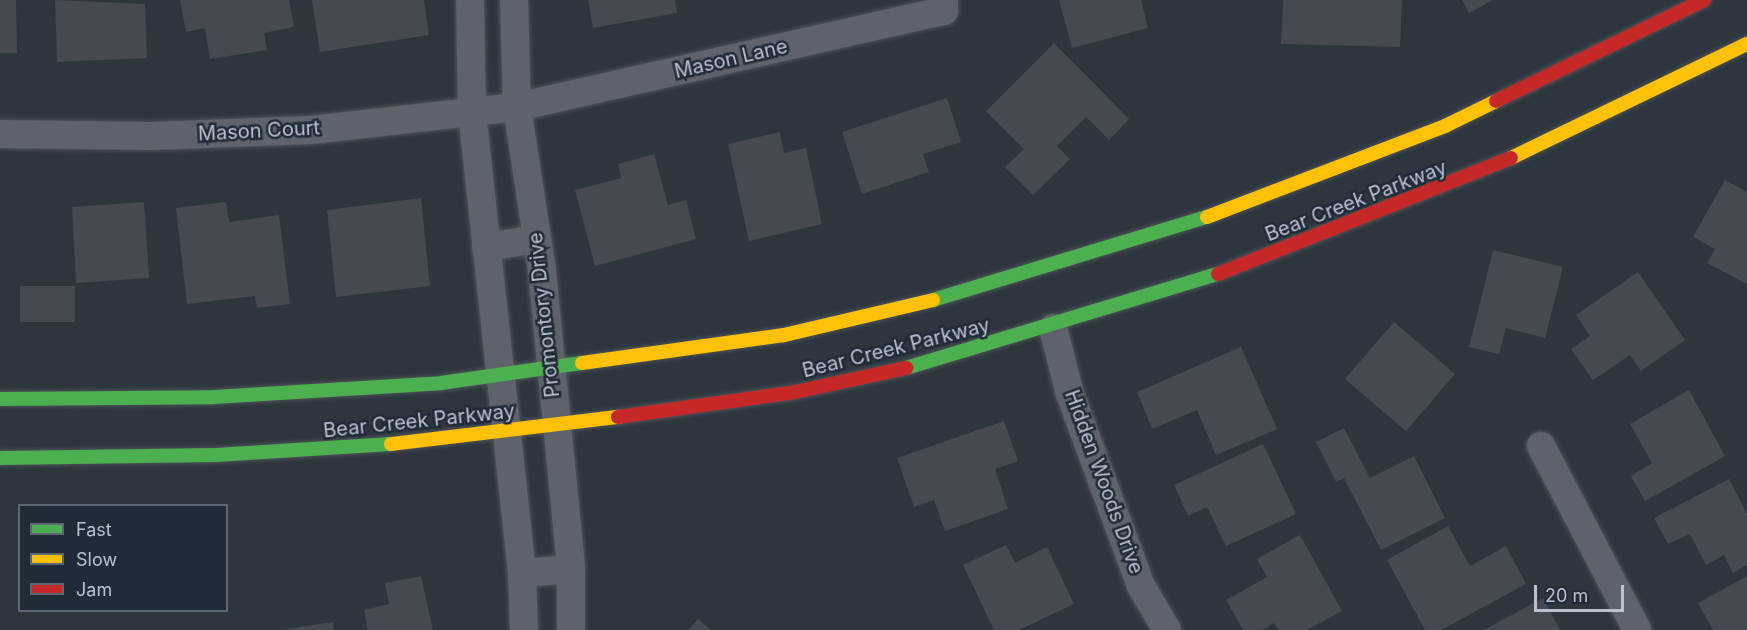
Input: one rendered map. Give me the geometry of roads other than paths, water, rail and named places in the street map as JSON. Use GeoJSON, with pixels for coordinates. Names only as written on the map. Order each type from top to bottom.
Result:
{"type":"FeatureCollection","features":[{"type":"Feature","properties":{"kind":"main road","name":"Bear Creek Parkway"},"geometry":{"type":"LineString","coordinates":[[0,399],[237,396],[499,376],[784,335],[898,310],[1162,233],[1445,126],[1704,0]]}},
{"type":"Feature","properties":{"kind":"main road","name":"Bear Creek Parkway"},"geometry":{"type":"LineString","coordinates":[[0,458],[332,450],[505,433],[795,392],[924,364],[1053,328],[1181,288],[1468,179],[1747,44]]}},
{"type":"Feature","properties":{"kind":"street"},"geometry":{"type":"LineString","coordinates":[[470,0],[472,112],[505,433],[522,573],[524,630]]}},
{"type":"Feature","properties":{"kind":"street","name":"Promontory Drive"},"geometry":{"type":"LineString","coordinates":[[514,0],[517,107],[537,239],[571,569],[571,630]]}},
{"type":"Feature","properties":{"kind":"street","name":"Mason Lane"},"geometry":{"type":"LineString","coordinates":[[517,107],[944,6]]}},
{"type":"Feature","properties":{"kind":"street","name":"Mason Court"},"geometry":{"type":"LineString","coordinates":[[0,134],[152,136],[311,130],[517,107]]}},
{"type":"Feature","properties":{"kind":"street"},"geometry":{"type":"LineString","coordinates":[[486,247],[537,239]]}},
{"type":"Feature","properties":{"kind":"street","name":"Hidden Woods Drive"},"geometry":{"type":"LineString","coordinates":[[1053,328],[1070,394],[1141,586],[1167,630]]}},
{"type":"Feature","properties":{"kind":"street"},"geometry":{"type":"LineString","coordinates":[[1542,446],[1637,630]]}},
{"type":"Feature","properties":{"kind":"street"},"geometry":{"type":"LineString","coordinates":[[522,573],[571,569]]}}]}
